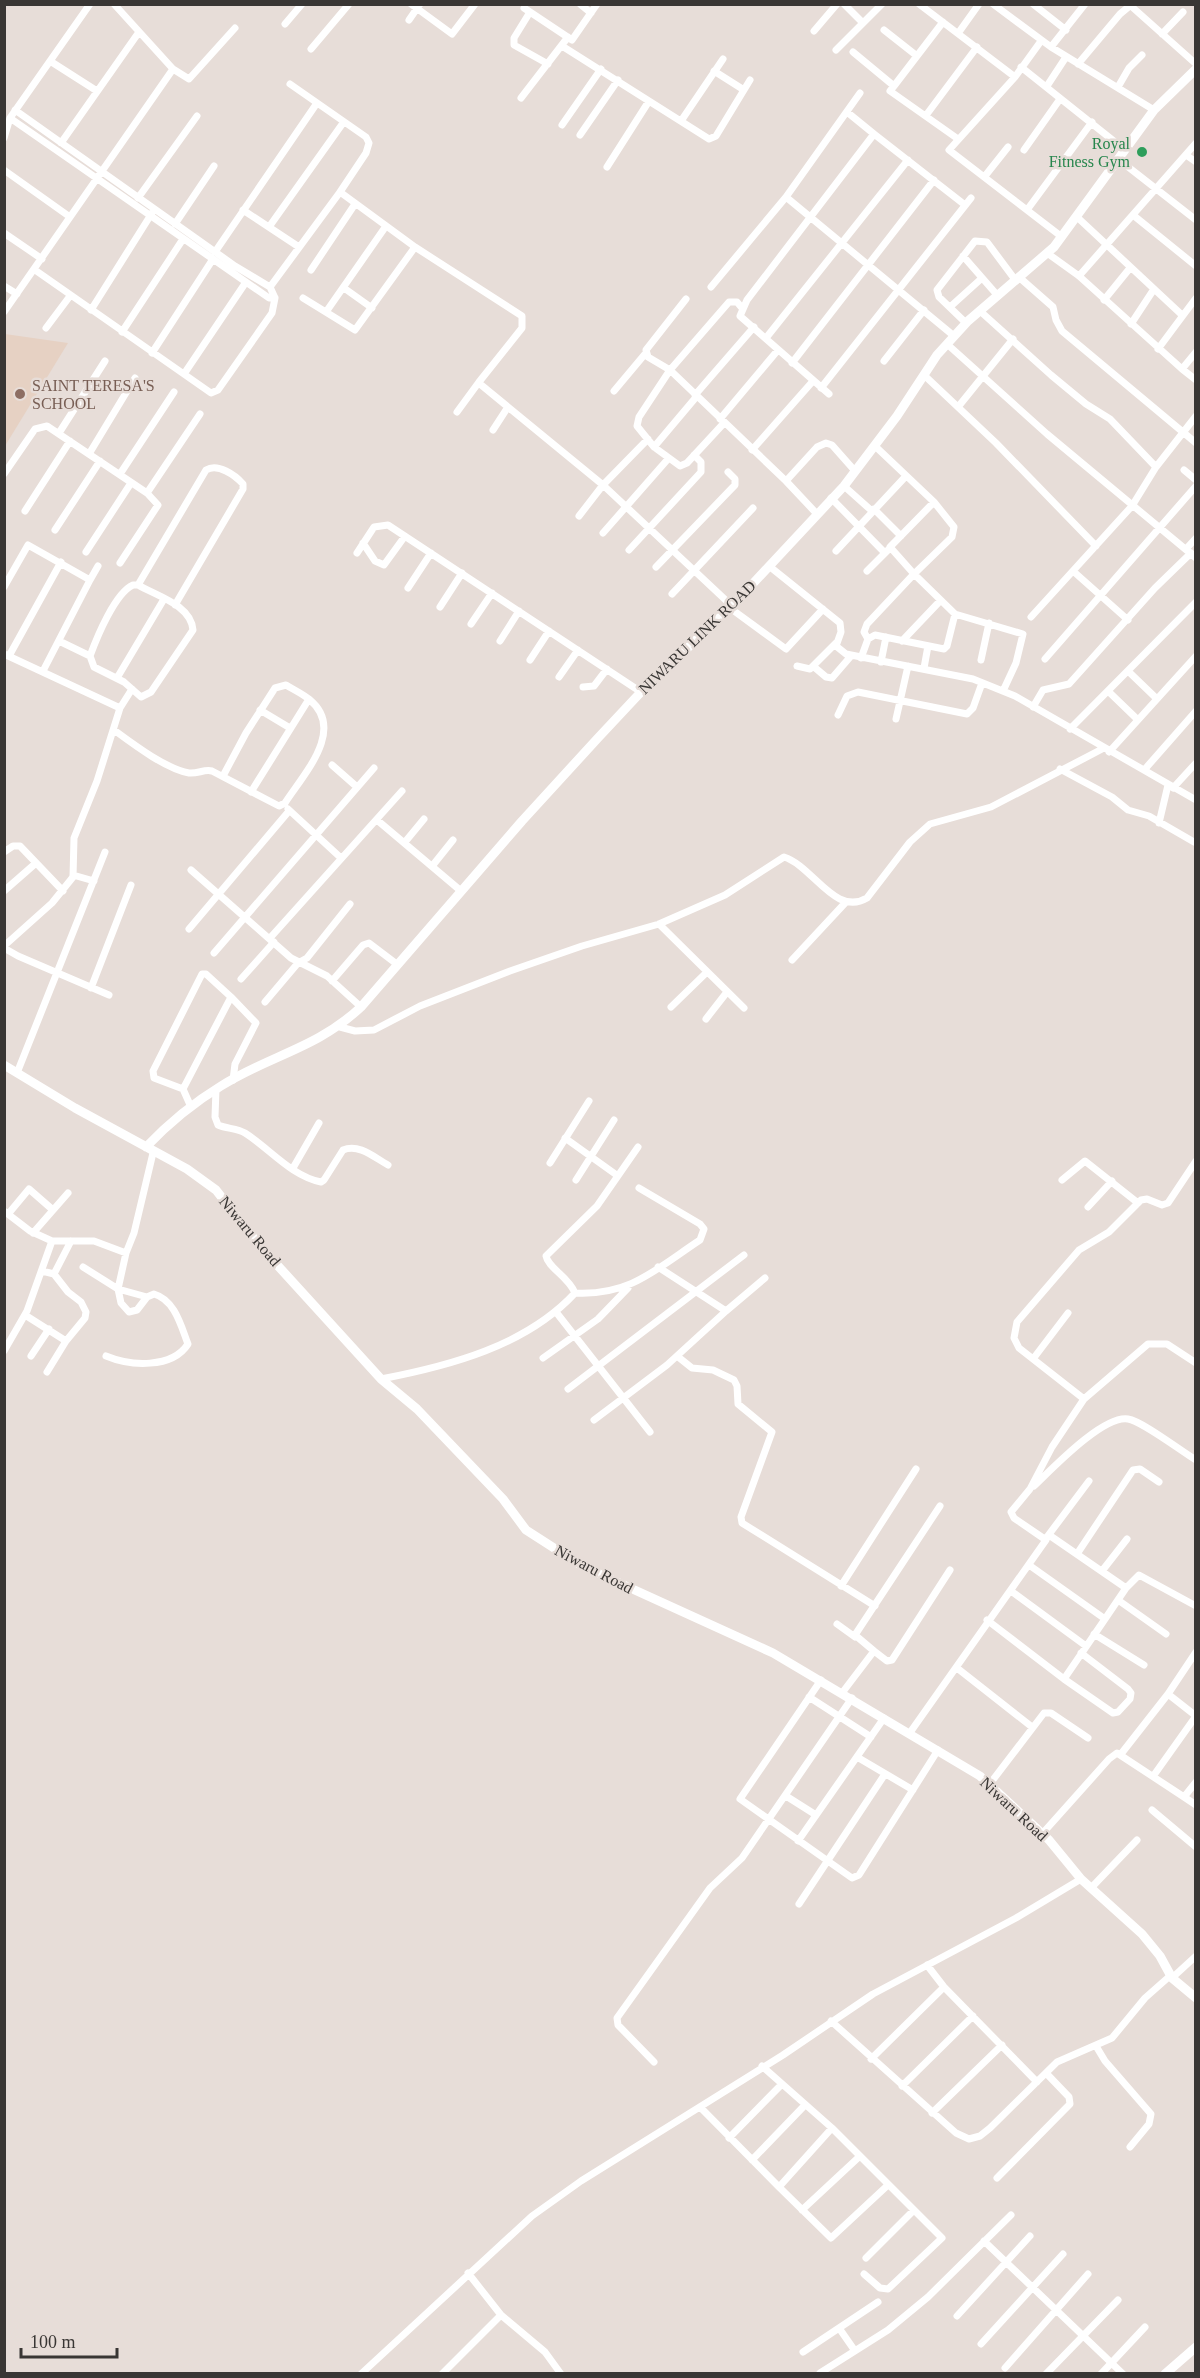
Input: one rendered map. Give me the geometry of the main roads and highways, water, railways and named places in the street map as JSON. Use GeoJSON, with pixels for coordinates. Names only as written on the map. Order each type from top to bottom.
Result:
{"type":"FeatureCollection","features":[{"type":"Feature","properties":{"kind":"place","name":"Royal Fitness Gym"},"geometry":{"type":"Point","coordinates":[1142,152]}},
{"type":"Feature","properties":{"kind":"place","name":"SAINT TERESA'S SCHOOL"},"geometry":{"type":"Point","coordinates":[20,394]}}]}
